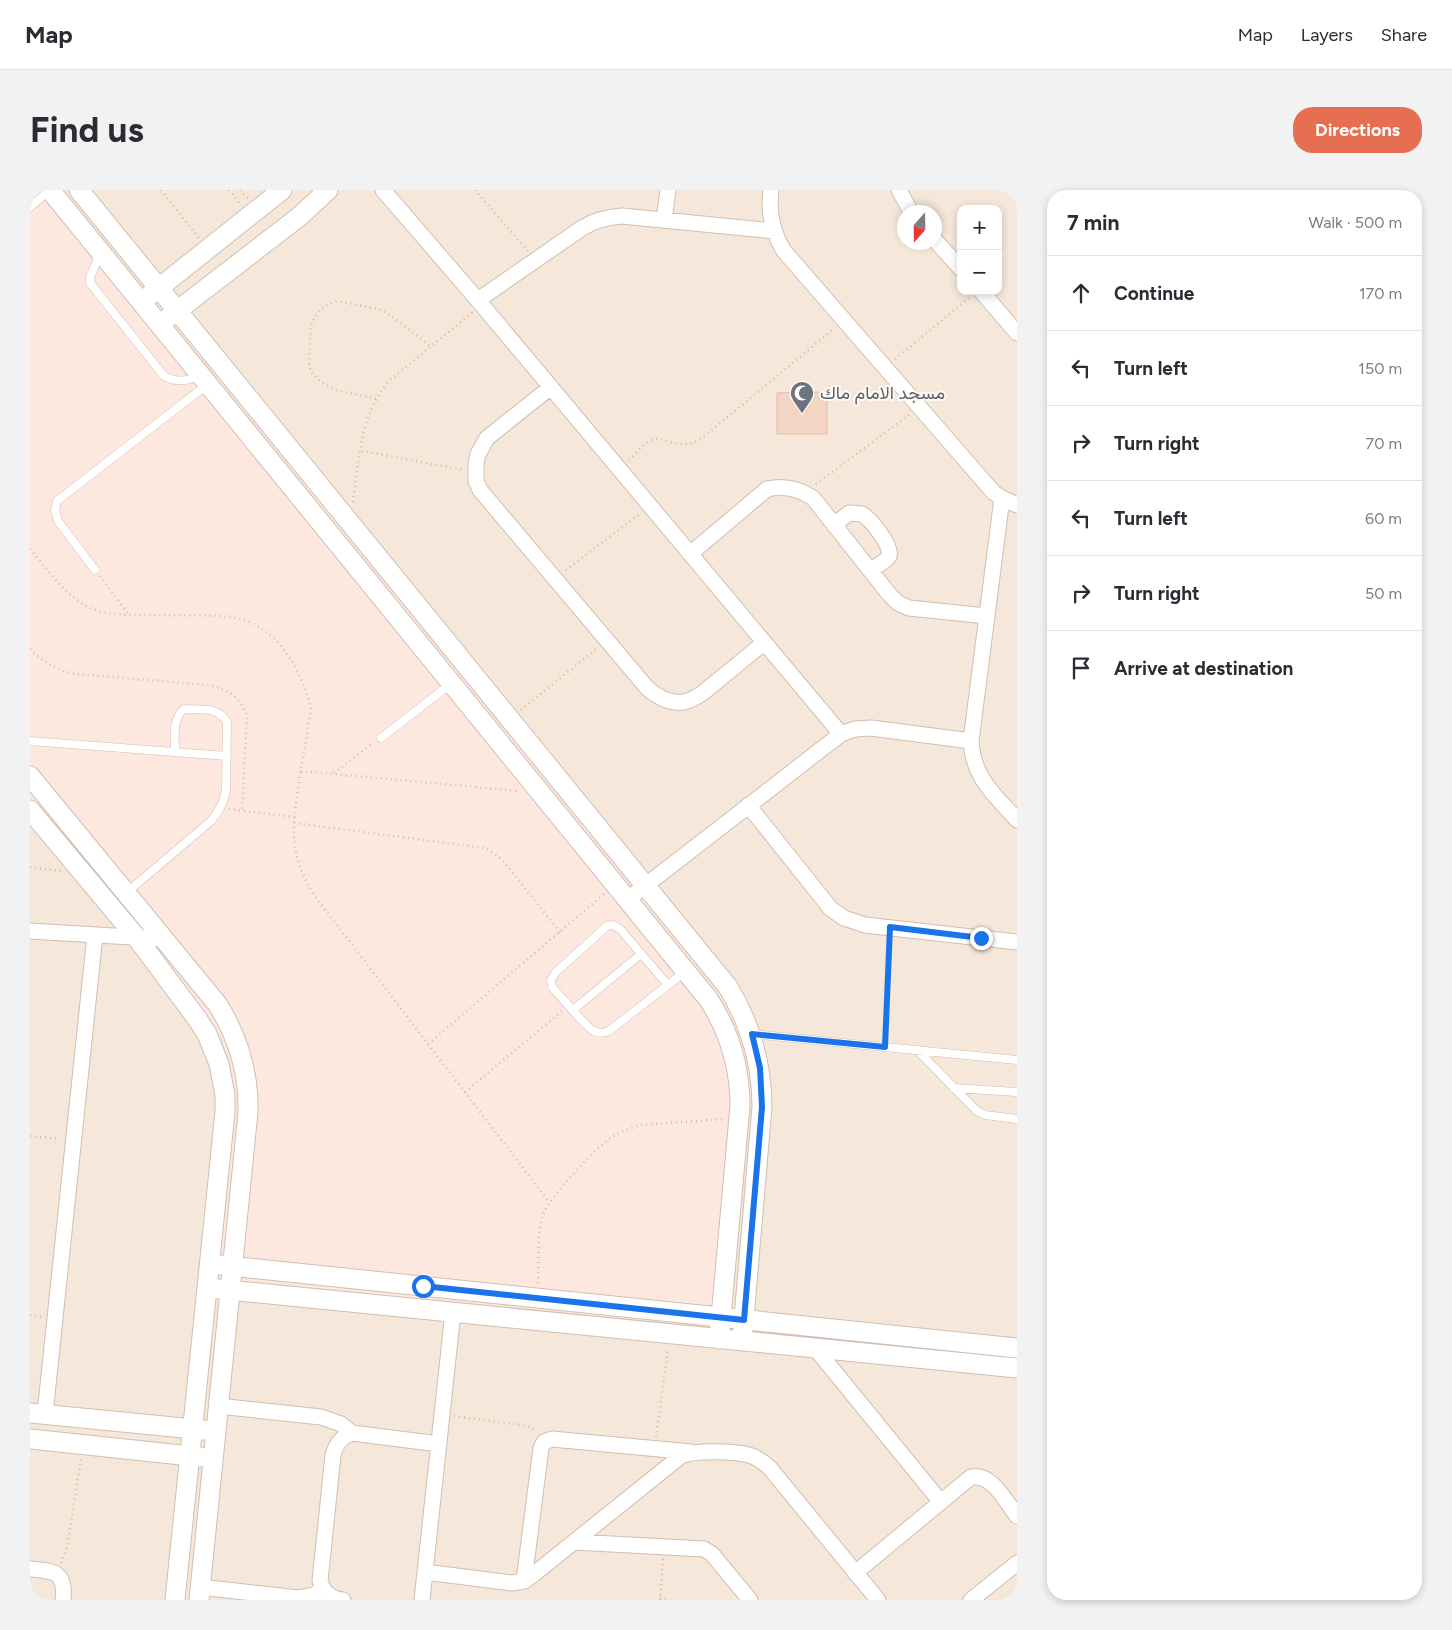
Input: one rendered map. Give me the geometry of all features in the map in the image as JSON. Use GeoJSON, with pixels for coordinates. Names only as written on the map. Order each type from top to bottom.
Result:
{"type":"FeatureCollection","features":[{"type":"Feature","properties":{"kind":"street"},"geometry":{"type":"LineString","coordinates":[[50,190],[628,899],[718,1013],[730,1041],[739,1080],[739,1118],[719,1339]]}},
{"type":"Feature","properties":{"kind":"street"},"geometry":{"type":"LineString","coordinates":[[79,190],[728,987],[737,1002],[752,1034],[760,1068],[762,1107],[742,1341]]}},
{"type":"Feature","properties":{"kind":"street"},"geometry":{"type":"LineString","coordinates":[[142,302],[282,190]]}},
{"type":"Feature","properties":{"kind":"street"},"geometry":{"type":"LineString","coordinates":[[160,324],[306,211],[328,190]]}},
{"type":"Feature","properties":{"kind":"street"},"geometry":{"type":"LineString","coordinates":[[383,190],[480,302],[840,734]]}},
{"type":"Feature","properties":{"kind":"street"},"geometry":{"type":"LineString","coordinates":[[664,220],[668,190]]}},
{"type":"Feature","properties":{"kind":"street"},"geometry":{"type":"LineString","coordinates":[[772,190],[770,208],[774,231],[784,251],[988,486],[1002,498],[1017,505]]}},
{"type":"Feature","properties":{"kind":"street"},"geometry":{"type":"LineString","coordinates":[[899,190],[907,205]]}},
{"type":"Feature","properties":{"kind":"street"},"geometry":{"type":"LineString","coordinates":[[480,302],[582,228],[600,219],[622,216],[774,231]]}},
{"type":"Feature","properties":{"kind":"street"},"geometry":{"type":"LineString","coordinates":[[942,248],[957,265]]}},
{"type":"Feature","properties":{"kind":"street"},"geometry":{"type":"LineString","coordinates":[[977,295],[1017,332]]}},
{"type":"Feature","properties":{"kind":"street"},"geometry":{"type":"LineString","coordinates":[[551,387],[487,438],[478,454],[476,481],[480,490],[648,688],[663,698],[680,702],[696,698],[764,643]]}},
{"type":"Feature","properties":{"kind":"street"},"geometry":{"type":"LineString","coordinates":[[690,554],[767,489],[775,487],[790,488],[813,498],[893,599],[903,606],[987,616]]}},
{"type":"Feature","properties":{"kind":"street"},"geometry":{"type":"LineString","coordinates":[[1002,498],[971,741],[974,759],[984,784],[1017,820]]}},
{"type":"Feature","properties":{"kind":"street"},"geometry":{"type":"LineString","coordinates":[[834,524],[849,513],[862,514],[888,544],[890,553],[887,558],[870,570]]}},
{"type":"Feature","properties":{"kind":"street"},"geometry":{"type":"LineString","coordinates":[[418,641],[435,627]]}},
{"type":"Feature","properties":{"kind":"street"},"geometry":{"type":"LineString","coordinates":[[628,899],[840,734],[855,729],[871,728],[971,741]]}},
{"type":"Feature","properties":{"kind":"street"},"geometry":{"type":"LineString","coordinates":[[30,776],[212,998],[228,1022],[236,1039],[246,1075],[248,1112],[199,1594],[298,1598],[324,1591]]}},
{"type":"Feature","properties":{"kind":"street"},"geometry":{"type":"LineString","coordinates":[[748,806],[831,909],[851,921],[1017,942]]}},
{"type":"Feature","properties":{"kind":"street"},"geometry":{"type":"LineString","coordinates":[[30,810],[136,938],[207,1034],[223,1080],[224,1112],[175,1600]]}},
{"type":"Feature","properties":{"kind":"street"},"geometry":{"type":"LineString","coordinates":[[30,931],[164,939]]}},
{"type":"Feature","properties":{"kind":"street"},"geometry":{"type":"LineString","coordinates":[[95,935],[74,1141],[38,1414],[216,1432]]}},
{"type":"Feature","properties":{"kind":"street"},"geometry":{"type":"LineString","coordinates":[[209,1264],[1017,1348]]}},
{"type":"Feature","properties":{"kind":"street"},"geometry":{"type":"LineString","coordinates":[[207,1288],[1017,1368]]}},
{"type":"Feature","properties":{"kind":"street"},"geometry":{"type":"LineString","coordinates":[[422,1600],[453,1312]]}},
{"type":"Feature","properties":{"kind":"street"},"geometry":{"type":"LineString","coordinates":[[815,1348],[940,1502]]}},
{"type":"Feature","properties":{"kind":"street"},"geometry":{"type":"LineString","coordinates":[[218,1406],[321,1417],[342,1424],[352,1433],[439,1444]]}},
{"type":"Feature","properties":{"kind":"street"},"geometry":{"type":"LineString","coordinates":[[343,1600],[333,1598],[324,1591],[320,1581],[333,1455],[340,1440],[352,1433]]}},
{"type":"Feature","properties":{"kind":"street"},"geometry":{"type":"LineString","coordinates":[[30,1439],[213,1458]]}},
{"type":"Feature","properties":{"kind":"street"},"geometry":{"type":"LineString","coordinates":[[524,1581],[541,1448],[544,1442],[552,1439],[694,1452],[741,1454],[756,1458],[769,1467],[878,1600]]}},
{"type":"Feature","properties":{"kind":"street"},"geometry":{"type":"LineString","coordinates":[[425,1572],[507,1583],[524,1581],[675,1460],[687,1453],[694,1452]]}},
{"type":"Feature","properties":{"kind":"street"},"geometry":{"type":"LineString","coordinates":[[855,1573],[967,1479],[981,1476],[990,1482],[1017,1516]]}},
{"type":"Feature","properties":{"kind":"street"},"geometry":{"type":"LineString","coordinates":[[574,1542],[700,1548],[708,1551],[750,1600]]}},
{"type":"Feature","properties":{"kind":"street"},"geometry":{"type":"LineString","coordinates":[[971,1600],[1017,1563]]}},
{"type":"Feature","properties":{"kind":"street"},"geometry":{"type":"LineString","coordinates":[[30,1569],[54,1573],[63,1582],[63,1600]]}},
{"type":"Feature","properties":{"kind":"lane"},"geometry":{"type":"LineString","coordinates":[[30,207],[50,190]]}},
{"type":"Feature","properties":{"kind":"lane"},"geometry":{"type":"LineString","coordinates":[[101,252],[90,277],[90,283],[105,304],[164,376],[184,381],[204,379]]}},
{"type":"Feature","properties":{"kind":"lane"},"geometry":{"type":"LineString","coordinates":[[96,570],[58,522],[55,510],[57,501],[204,379]]}},
{"type":"Feature","properties":{"kind":"lane"},"geometry":{"type":"LineString","coordinates":[[381,738],[452,684]]}},
{"type":"Feature","properties":{"kind":"lane"},"geometry":{"type":"LineString","coordinates":[[126,893],[211,821],[220,808],[226,790],[227,756],[227,722],[222,714],[214,710],[184,709],[176,720],[175,752]]}},
{"type":"Feature","properties":{"kind":"lane"},"geometry":{"type":"LineString","coordinates":[[30,742],[227,756]]}},
{"type":"Feature","properties":{"kind":"lane"},"geometry":{"type":"LineString","coordinates":[[668,985],[620,929],[613,926],[607,926],[552,975],[551,980],[552,987],[594,1032],[604,1033],[668,985],[686,971]]}},
{"type":"Feature","properties":{"kind":"lane"},"geometry":{"type":"LineString","coordinates":[[571,1008],[641,954]]}},
{"type":"Feature","properties":{"kind":"lane"},"geometry":{"type":"LineString","coordinates":[[752,1034],[1017,1060]]}},
{"type":"Feature","properties":{"kind":"lane"},"geometry":{"type":"LineString","coordinates":[[917,1050],[980,1114],[1017,1119]]}},
{"type":"Feature","properties":{"kind":"lane"},"geometry":{"type":"LineString","coordinates":[[954,1088],[1017,1092]]}},
{"type":"Feature","properties":{"kind":"path"},"geometry":{"type":"LineString","coordinates":[[161,190],[208,249]]}},
{"type":"Feature","properties":{"kind":"path"},"geometry":{"type":"LineString","coordinates":[[475,190],[536,260]]}},
{"type":"Feature","properties":{"kind":"path"},"geometry":{"type":"LineString","coordinates":[[885,368],[975,295]]}},
{"type":"Feature","properties":{"kind":"path"},"geometry":{"type":"LineString","coordinates":[[376,399],[336,390],[321,382],[311,372],[309,363],[311,325],[323,307],[336,300],[379,309],[393,317],[431,347]]}},
{"type":"Feature","properties":{"kind":"path"},"geometry":{"type":"LineString","coordinates":[[350,523],[365,424],[376,399],[390,379],[431,347],[480,302]]}},
{"type":"Feature","properties":{"kind":"path"},"geometry":{"type":"LineString","coordinates":[[619,469],[650,441],[660,439],[674,444],[686,445],[701,439],[844,321]]}},
{"type":"Feature","properties":{"kind":"path"},"geometry":{"type":"LineString","coordinates":[[805,493],[919,407]]}},
{"type":"Feature","properties":{"kind":"path"},"geometry":{"type":"LineString","coordinates":[[361,451],[476,472]]}},
{"type":"Feature","properties":{"kind":"path"},"geometry":{"type":"LineString","coordinates":[[555,579],[650,506]]}},
{"type":"Feature","properties":{"kind":"path"},"geometry":{"type":"LineString","coordinates":[[30,549],[64,589],[72,597],[87,606],[103,612],[129,615],[231,617],[252,624],[274,639],[284,650],[298,672],[311,709],[293,823],[295,851],[299,865],[310,888],[549,1202]]}},
{"type":"Feature","properties":{"kind":"path"},"geometry":{"type":"LineString","coordinates":[[96,570],[129,615]]}},
{"type":"Feature","properties":{"kind":"path"},"geometry":{"type":"LineString","coordinates":[[509,719],[607,640]]}},
{"type":"Feature","properties":{"kind":"path"},"geometry":{"type":"LineString","coordinates":[[30,649],[45,662],[75,674],[209,685],[232,694],[242,705],[248,716],[242,810]]}},
{"type":"Feature","properties":{"kind":"path"},"geometry":{"type":"LineString","coordinates":[[333,774],[381,738]]}},
{"type":"Feature","properties":{"kind":"path"},"geometry":{"type":"LineString","coordinates":[[301,771],[542,794]]}},
{"type":"Feature","properties":{"kind":"path"},"geometry":{"type":"LineString","coordinates":[[220,808],[294,817]]}},
{"type":"Feature","properties":{"kind":"path"},"geometry":{"type":"LineString","coordinates":[[293,823],[485,848],[504,862],[560,932]]}},
{"type":"Feature","properties":{"kind":"path"},"geometry":{"type":"LineString","coordinates":[[30,867],[83,873]]}},
{"type":"Feature","properties":{"kind":"path"},"geometry":{"type":"LineString","coordinates":[[428,1044],[615,884]]}},
{"type":"Feature","properties":{"kind":"path"},"geometry":{"type":"LineString","coordinates":[[885,1047],[890,927]]}},
{"type":"Feature","properties":{"kind":"path"},"geometry":{"type":"LineString","coordinates":[[465,1092],[571,1008]]}},
{"type":"Feature","properties":{"kind":"path"},"geometry":{"type":"LineString","coordinates":[[537,1298],[541,1222],[549,1202],[604,1144],[618,1133],[641,1125],[739,1118]]}},
{"type":"Feature","properties":{"kind":"path"},"geometry":{"type":"LineString","coordinates":[[30,1136],[74,1141]]}},
{"type":"Feature","properties":{"kind":"path"},"geometry":{"type":"LineString","coordinates":[[655,1448],[670,1334]]}},
{"type":"Feature","properties":{"kind":"path"},"geometry":{"type":"LineString","coordinates":[[442,1415],[527,1426],[540,1434],[544,1442]]}},
{"type":"Feature","properties":{"kind":"path"},"geometry":{"type":"LineString","coordinates":[[54,1573],[61,1563],[67,1548],[83,1444]]}},
{"type":"Feature","properties":{"kind":"path"},"geometry":{"type":"LineString","coordinates":[[665,1546],[660,1598],[670,1600]]}},
{"type":"Feature","properties":{"kind":"shaded area"},"geometry":{"type":"Polygon","coordinates":[[[30,190],[1017,190],[1017,1600],[30,1600],[30,190]]]}},
{"type":"Feature","properties":{"kind":"shaded area"},"geometry":{"type":"Polygon","coordinates":[[[30,190],[63,190],[720,990],[742,1030],[752,1080],[730,1329],[217,1278],[236,1104],[232,1071],[223,1040],[30,801],[30,190]]]}},
{"type":"Feature","properties":{"kind":"building","name":"مسجد الامام ماك"},"geometry":{"type":"Polygon","coordinates":[[[827,392],[827,434],[777,434],[777,393],[827,392]]]}},
{"type":"Feature","properties":{"kind":"place","name":"مسجد الامام ماك"},"geometry":{"type":"Point","coordinates":[802,414]}},
{"type":"Feature","properties":{"kind":"route"},"geometry":{"type":"LineString","coordinates":[[423,1286],[744,1320],[762,1107],[760,1068],[752,1034],[885,1047],[890,927],[981,938]]}}]}
